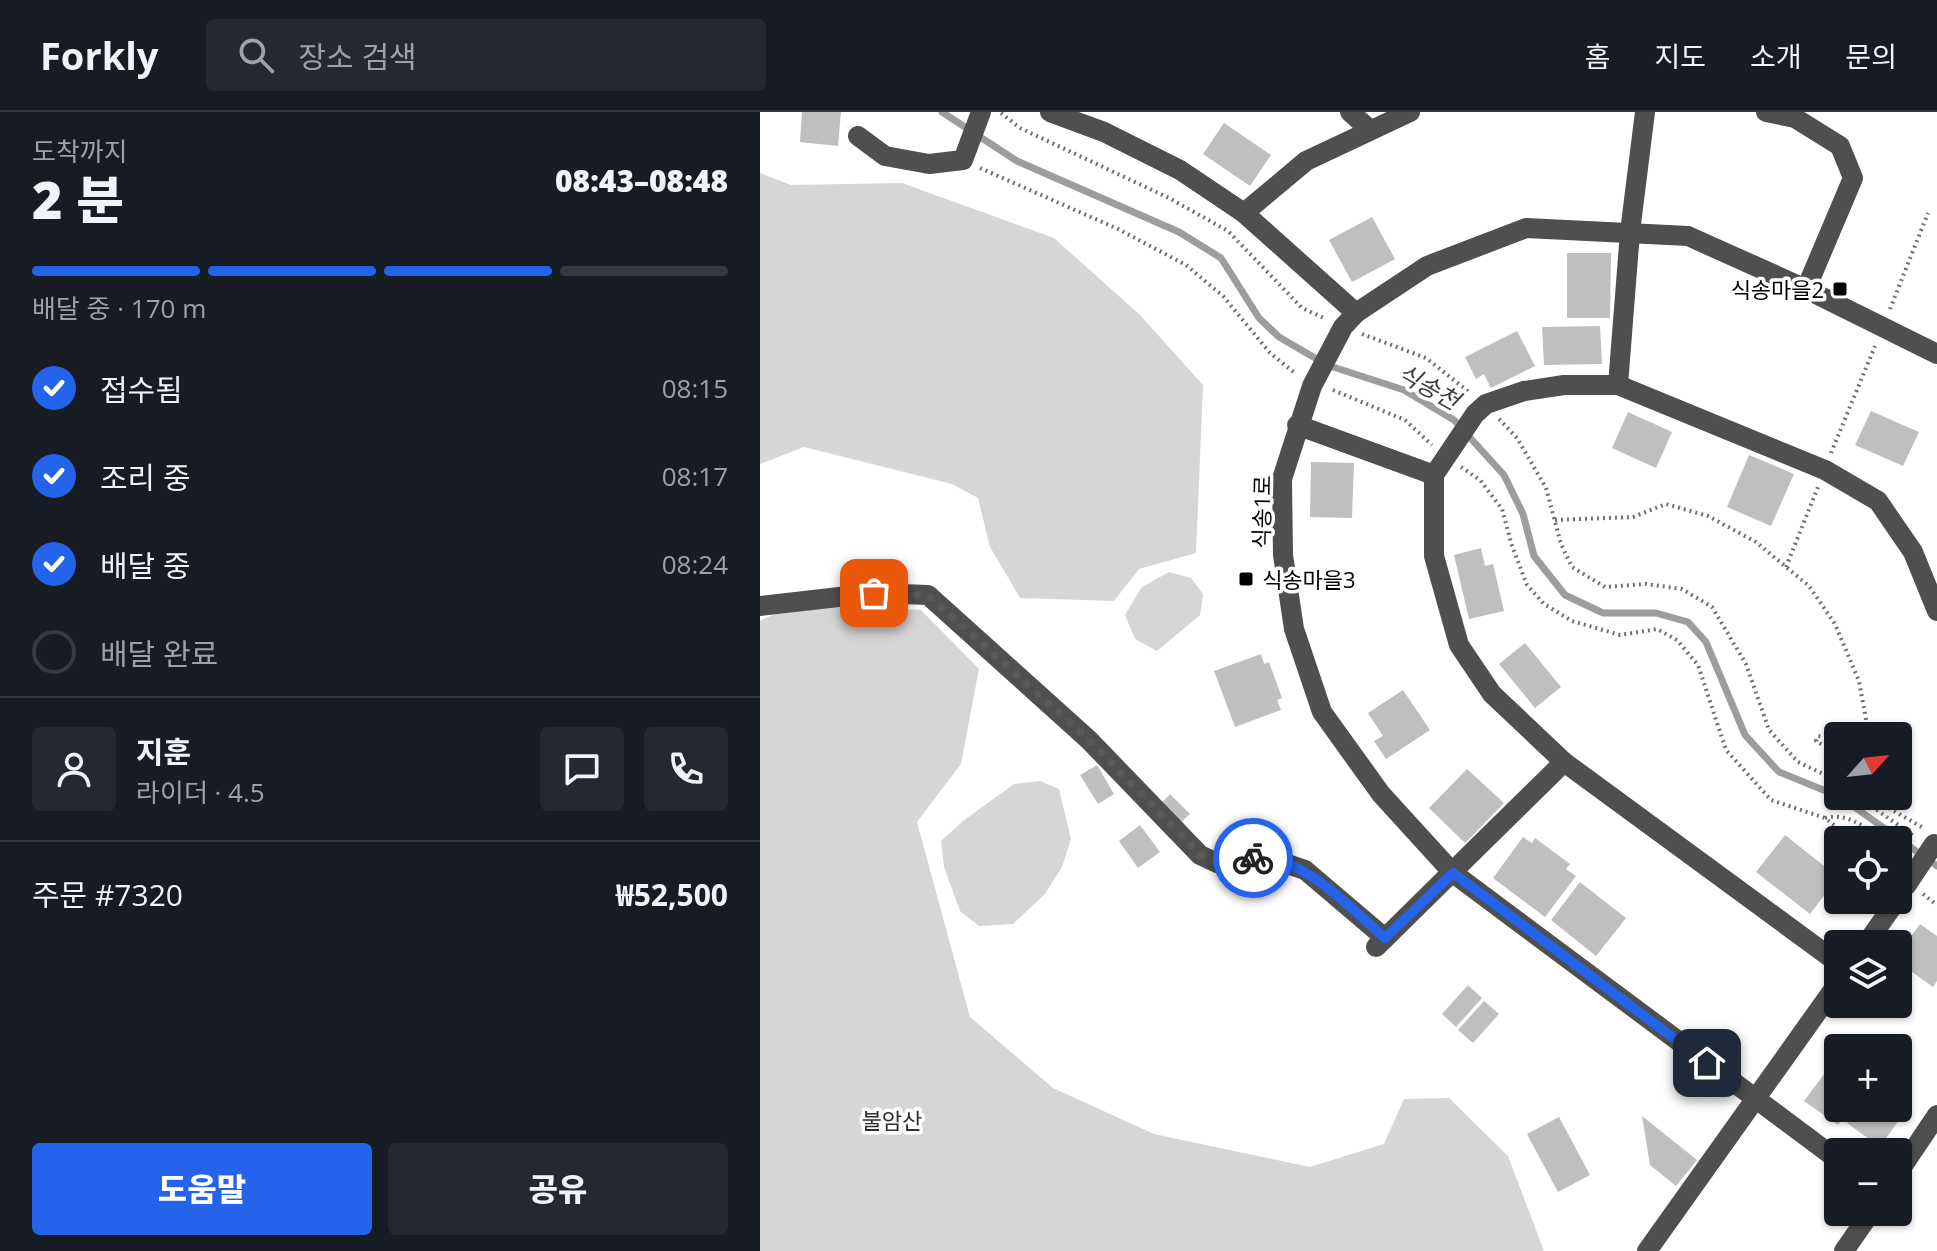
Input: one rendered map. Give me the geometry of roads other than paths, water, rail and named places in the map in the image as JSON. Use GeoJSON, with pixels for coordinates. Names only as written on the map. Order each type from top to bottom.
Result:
{"type":"FeatureCollection","features":[{"type":"Feature","properties":{"kind":"street"},"geometry":{"type":"LineString","coordinates":[[858,136],[885,156],[929,164],[963,160],[981,112]]}},
{"type":"Feature","properties":{"kind":"street"},"geometry":{"type":"LineString","coordinates":[[1050,112],[1104,132],[1180,170],[1244,213],[1356,313]]}},
{"type":"Feature","properties":{"kind":"street"},"geometry":{"type":"LineString","coordinates":[[1104,132],[1109,112]]}},
{"type":"Feature","properties":{"kind":"street"},"geometry":{"type":"LineString","coordinates":[[1350,112],[1369,129]]}},
{"type":"Feature","properties":{"kind":"street"},"geometry":{"type":"LineString","coordinates":[[1244,213],[1306,161],[1410,112]]}},
{"type":"Feature","properties":{"kind":"street"},"geometry":{"type":"LineString","coordinates":[[1618,385],[1630,232],[1645,112]]}},
{"type":"Feature","properties":{"kind":"street"},"geometry":{"type":"LineString","coordinates":[[1766,112],[1795,118],[1840,146],[1853,178],[1806,289]]}},
{"type":"Feature","properties":{"kind":"street","name":"식송1로"},"geometry":{"type":"LineString","coordinates":[[1824,1150],[1453,873],[1381,794],[1322,712],[1294,629],[1283,555],[1282,479],[1297,425],[1316,378],[1337,339],[1356,313],[1427,266],[1526,228],[1688,236],[1806,289],[1937,354]]}},
{"type":"Feature","properties":{"kind":"street"},"geometry":{"type":"LineString","coordinates":[[1824,953],[1564,762],[1492,694],[1459,645],[1434,556],[1434,475],[1475,414],[1486,404],[1524,391],[1564,385],[1618,385],[1825,470],[1878,501],[1913,552],[1937,611]]}},
{"type":"Feature","properties":{"kind":"street"},"geometry":{"type":"LineString","coordinates":[[1297,425],[1434,475]]}},
{"type":"Feature","properties":{"kind":"street"},"geometry":{"type":"LineString","coordinates":[[760,606],[874,593],[928,595],[1089,740],[1200,855],[1217,863],[1264,856],[1305,870],[1381,943],[1564,762]]}},
{"type":"Feature","properties":{"kind":"street"},"geometry":{"type":"LineString","coordinates":[[1912,876],[1934,841]]}},
{"type":"Feature","properties":{"kind":"street"},"geometry":{"type":"LineString","coordinates":[[1647,1251],[1824,1002]]}},
{"type":"Feature","properties":{"kind":"street"},"geometry":{"type":"LineString","coordinates":[[1912,1152],[1937,1115]]}},
{"type":"Feature","properties":{"kind":"street"},"geometry":{"type":"LineString","coordinates":[[1844,1251],[1861,1226]]}},
{"type":"Feature","properties":{"kind":"waterway","name":"식송천"},"geometry":{"type":"LineString","coordinates":[[942,112],[1017,161],[1179,232],[1221,258],[1259,318],[1279,337],[1327,365],[1404,390],[1454,420],[1504,475],[1523,514],[1534,556],[1565,595],[1603,613],[1656,613],[1688,622],[1706,642],[1745,735],[1779,772],[1824,790]]}},
{"type":"Feature","properties":{"kind":"waterway","name":"식송천"},"geometry":{"type":"LineString","coordinates":[[1859,810],[1937,866]]}},
{"type":"Feature","properties":{"kind":"place","name":"식송마을2"},"geometry":{"type":"Point","coordinates":[1840,289]}},
{"type":"Feature","properties":{"kind":"place","name":"식송마을3"},"geometry":{"type":"Point","coordinates":[1246,579]}},
{"type":"Feature","properties":{"kind":"park label","name":"불암산"},"geometry":{"type":"Point","coordinates":[892,1120]}}]}
